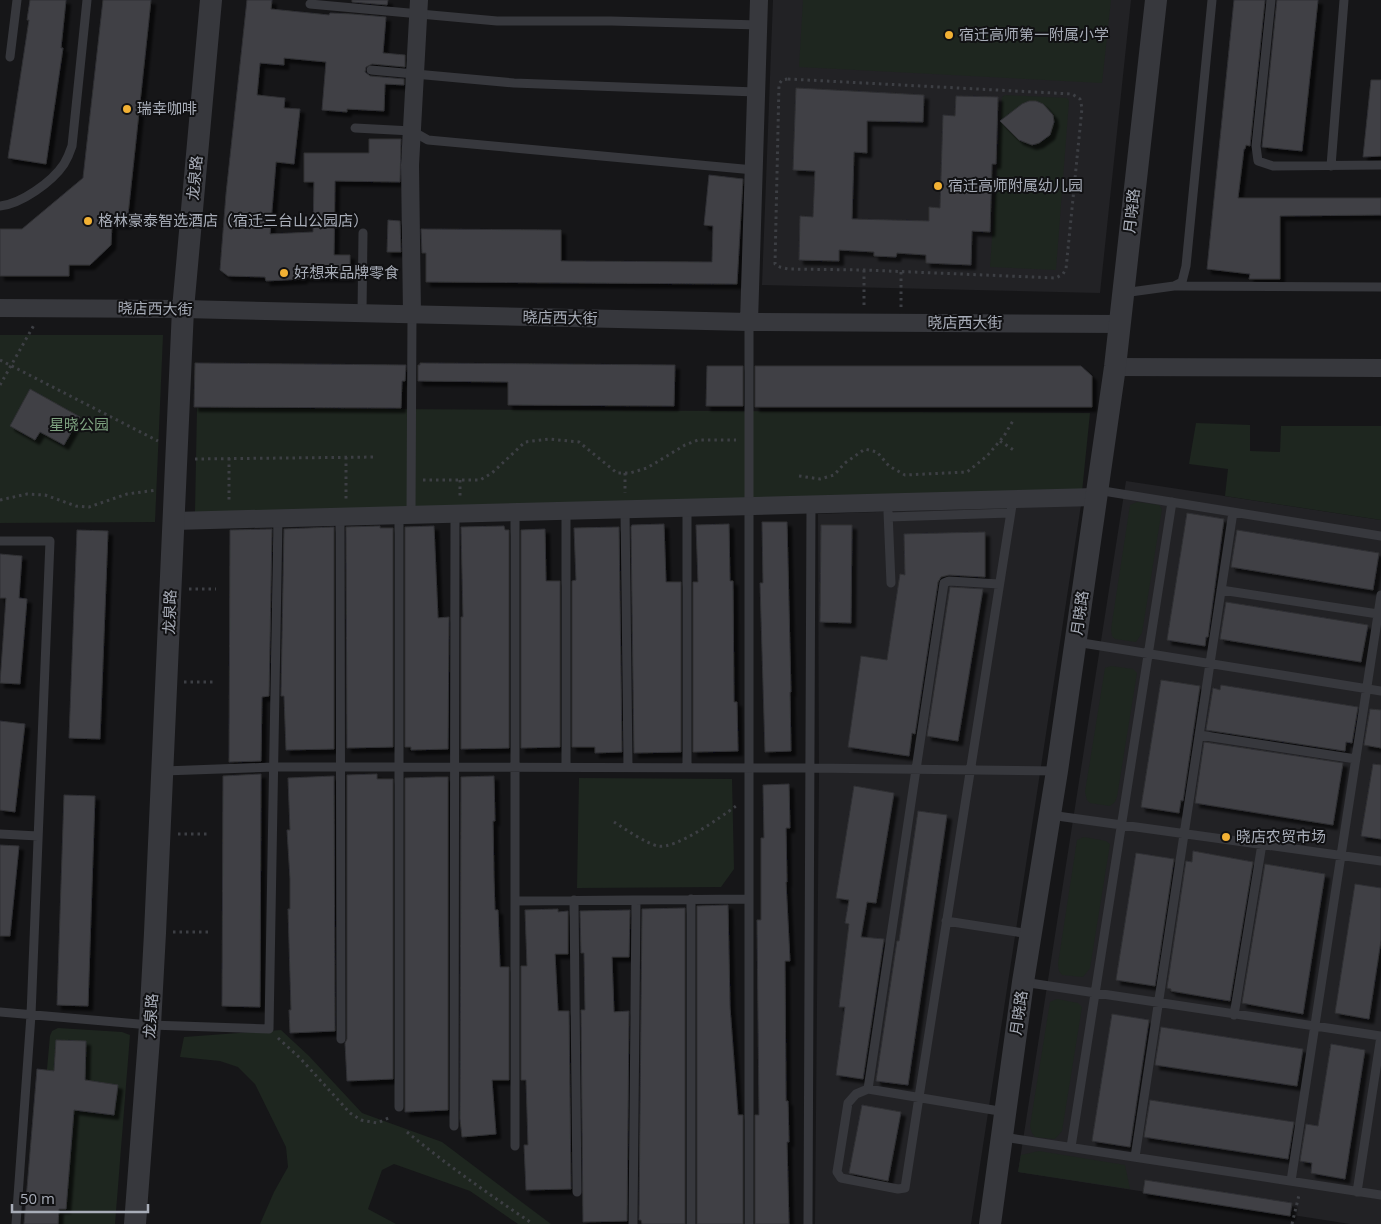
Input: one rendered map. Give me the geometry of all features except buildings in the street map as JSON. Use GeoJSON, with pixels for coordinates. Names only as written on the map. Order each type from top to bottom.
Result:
{"type":"FeatureCollection","features":[{"type":"Feature","properties":{"kind":"street","name":"龙泉路"},"geometry":{"type":"LineString","coordinates":[[135,1224],[150,1025],[164,771],[183,310],[211,0]]}},
{"type":"Feature","properties":{"kind":"street"},"geometry":{"type":"LineString","coordinates":[[749,322],[760,0]]}},
{"type":"Feature","properties":{"kind":"street","name":"月晓路"},"geometry":{"type":"LineString","coordinates":[[990,1224],[1030,934],[1057,771],[1115,367],[1156,0]]}},
{"type":"Feature","properties":{"kind":"street"},"geometry":{"type":"LineString","coordinates":[[412,314],[410,165],[419,6]]}},
{"type":"Feature","properties":{"kind":"street","name":"晓店西大街"},"geometry":{"type":"LineString","coordinates":[[0,308],[362,313],[749,322],[1120,324]]}},
{"type":"Feature","properties":{"kind":"street"},"geometry":{"type":"LineString","coordinates":[[1115,367],[1381,368]]}},
{"type":"Feature","properties":{"kind":"street"},"geometry":{"type":"LineString","coordinates":[[174,521],[811,504],[888,510],[1011,506],[1097,493]]}},
{"type":"Feature","properties":{"kind":"lane"},"geometry":{"type":"LineString","coordinates":[[10,57],[17,0]]}},
{"type":"Feature","properties":{"kind":"lane"},"geometry":{"type":"LineString","coordinates":[[0,206],[7,205],[29,195],[51,179],[64,164],[72,146],[87,0]]}},
{"type":"Feature","properties":{"kind":"lane"},"geometry":{"type":"LineString","coordinates":[[1174,286],[1182,282],[1186,266],[1212,0]]}},
{"type":"Feature","properties":{"kind":"lane"},"geometry":{"type":"LineString","coordinates":[[1271,0],[1256,146],[1258,161],[1273,166],[1381,165]]}},
{"type":"Feature","properties":{"kind":"lane"},"geometry":{"type":"LineString","coordinates":[[1331,166],[1344,0]]}},
{"type":"Feature","properties":{"kind":"lane"},"geometry":{"type":"LineString","coordinates":[[310,4],[419,6],[497,20],[759,25]]}},
{"type":"Feature","properties":{"kind":"lane"},"geometry":{"type":"LineString","coordinates":[[371,70],[514,83],[756,92]]}},
{"type":"Feature","properties":{"kind":"lane"},"geometry":{"type":"LineString","coordinates":[[355,128],[412,131],[428,140],[754,170]]}},
{"type":"Feature","properties":{"kind":"lane"},"geometry":{"type":"LineString","coordinates":[[362,313],[363,233]]}},
{"type":"Feature","properties":{"kind":"lane"},"geometry":{"type":"LineString","coordinates":[[1123,293],[1174,286],[1381,287]]}},
{"type":"Feature","properties":{"kind":"lane"},"geometry":{"type":"LineString","coordinates":[[399,1106],[399,767],[405,514],[412,480],[412,314]]}},
{"type":"Feature","properties":{"kind":"lane"},"geometry":{"type":"LineString","coordinates":[[748,1224],[749,322]]}},
{"type":"Feature","properties":{"kind":"lane"},"geometry":{"type":"LineString","coordinates":[[1097,493],[1172,502],[1381,536]]}},
{"type":"Feature","properties":{"kind":"lane"},"geometry":{"type":"LineString","coordinates":[[1071,1147],[1172,502]]}},
{"type":"Feature","properties":{"kind":"lane"},"geometry":{"type":"LineString","coordinates":[[808,1224],[811,504]]}},
{"type":"Feature","properties":{"kind":"lane"},"geometry":{"type":"LineString","coordinates":[[1005,1112],[919,1097],[868,1089],[856,1094],[848,1103],[837,1172],[841,1178],[898,1189],[905,1188],[919,1097],[946,922],[1011,506]]}},
{"type":"Feature","properties":{"kind":"lane"},"geometry":{"type":"LineString","coordinates":[[687,508],[687,768]]}},
{"type":"Feature","properties":{"kind":"lane"},"geometry":{"type":"LineString","coordinates":[[625,509],[628,767]]}},
{"type":"Feature","properties":{"kind":"lane"},"geometry":{"type":"LineString","coordinates":[[888,510],[891,583]]}},
{"type":"Feature","properties":{"kind":"lane"},"geometry":{"type":"LineString","coordinates":[[566,511],[566,767]]}},
{"type":"Feature","properties":{"kind":"lane"},"geometry":{"type":"LineString","coordinates":[[515,512],[515,1146]]}},
{"type":"Feature","properties":{"kind":"lane"},"geometry":{"type":"LineString","coordinates":[[1135,1157],[1233,512]]}},
{"type":"Feature","properties":{"kind":"lane"},"geometry":{"type":"LineString","coordinates":[[454,1126],[455,513]]}},
{"type":"Feature","properties":{"kind":"lane"},"geometry":{"type":"LineString","coordinates":[[341,1039],[343,516]]}},
{"type":"Feature","properties":{"kind":"lane"},"geometry":{"type":"LineString","coordinates":[[0,1012],[150,1025],[269,1029],[278,518]]}},
{"type":"Feature","properties":{"kind":"lane"},"geometry":{"type":"LineString","coordinates":[[0,541],[50,541],[31,1015],[16,1224]]}},
{"type":"Feature","properties":{"kind":"lane"},"geometry":{"type":"LineString","coordinates":[[868,1089],[944,583],[949,581],[999,584]]}},
{"type":"Feature","properties":{"kind":"lane"},"geometry":{"type":"LineString","coordinates":[[1221,590],[1378,614]]}},
{"type":"Feature","properties":{"kind":"lane"},"geometry":{"type":"LineString","coordinates":[[1291,1181],[1381,595]]}},
{"type":"Feature","properties":{"kind":"lane"},"geometry":{"type":"LineString","coordinates":[[1076,642],[1381,691]]}},
{"type":"Feature","properties":{"kind":"lane"},"geometry":{"type":"LineString","coordinates":[[1199,735],[1356,759]]}},
{"type":"Feature","properties":{"kind":"lane"},"geometry":{"type":"LineString","coordinates":[[164,771],[273,767],[628,767],[1057,771]]}},
{"type":"Feature","properties":{"kind":"lane"},"geometry":{"type":"LineString","coordinates":[[1050,815],[1381,861]]}},
{"type":"Feature","properties":{"kind":"lane"},"geometry":{"type":"LineString","coordinates":[[0,834],[38,836]]}},
{"type":"Feature","properties":{"kind":"lane"},"geometry":{"type":"LineString","coordinates":[[1234,1014],[1262,844]]}},
{"type":"Feature","properties":{"kind":"lane"},"geometry":{"type":"LineString","coordinates":[[691,899],[691,1224]]}},
{"type":"Feature","properties":{"kind":"lane"},"geometry":{"type":"LineString","coordinates":[[516,901],[749,899]]}},
{"type":"Feature","properties":{"kind":"lane"},"geometry":{"type":"LineString","coordinates":[[574,900],[577,1192]]}},
{"type":"Feature","properties":{"kind":"lane"},"geometry":{"type":"LineString","coordinates":[[633,1224],[636,900]]}},
{"type":"Feature","properties":{"kind":"lane"},"geometry":{"type":"LineString","coordinates":[[946,922],[1030,934]]}},
{"type":"Feature","properties":{"kind":"lane"},"geometry":{"type":"LineString","coordinates":[[1023,982],[1381,1036],[1357,1192]]}},
{"type":"Feature","properties":{"kind":"lane"},"geometry":{"type":"LineString","coordinates":[[1002,1136],[1381,1195]]}},
{"type":"Feature","properties":{"kind":"path"},"geometry":{"type":"LineString","coordinates":[[782,80],[1072,94],[1080,99],[1082,108],[1064,274],[1056,278],[864,270],[788,269],[775,264],[779,84],[782,80]]}},
{"type":"Feature","properties":{"kind":"path"},"geometry":{"type":"LineString","coordinates":[[864,270],[864,322]]}},
{"type":"Feature","properties":{"kind":"path"},"geometry":{"type":"LineString","coordinates":[[901,272],[901,323]]}},
{"type":"Feature","properties":{"kind":"path"},"geometry":{"type":"LineString","coordinates":[[0,385],[43,308]]}},
{"type":"Feature","properties":{"kind":"path"},"geometry":{"type":"LineString","coordinates":[[0,360],[157,441],[177,454],[229,458],[376,457]]}},
{"type":"Feature","properties":{"kind":"path"},"geometry":{"type":"LineString","coordinates":[[798,476],[820,479],[834,475],[845,463],[865,449],[877,452],[889,466],[905,475],[968,472],[987,456],[1014,418]]}},
{"type":"Feature","properties":{"kind":"path"},"geometry":{"type":"LineString","coordinates":[[412,480],[480,480],[492,474],[525,442],[549,439],[579,442],[617,473],[630,473],[647,468],[684,445],[698,440],[750,439]]}},
{"type":"Feature","properties":{"kind":"path"},"geometry":{"type":"LineString","coordinates":[[1000,440],[1015,451]]}},
{"type":"Feature","properties":{"kind":"path"},"geometry":{"type":"LineString","coordinates":[[343,516],[346,457]]}},
{"type":"Feature","properties":{"kind":"path"},"geometry":{"type":"LineString","coordinates":[[229,458],[229,519]]}},
{"type":"Feature","properties":{"kind":"path"},"geometry":{"type":"LineString","coordinates":[[0,500],[27,494],[46,495],[76,506],[89,506],[127,494],[176,487]]}},
{"type":"Feature","properties":{"kind":"path"},"geometry":{"type":"LineString","coordinates":[[171,588],[216,589]]}},
{"type":"Feature","properties":{"kind":"path"},"geometry":{"type":"LineString","coordinates":[[168,682],[214,682]]}},
{"type":"Feature","properties":{"kind":"path"},"geometry":{"type":"LineString","coordinates":[[614,822],[655,845],[666,846],[682,841],[724,814],[741,802],[749,791]]}},
{"type":"Feature","properties":{"kind":"path"},"geometry":{"type":"LineString","coordinates":[[160,834],[210,834]]}},
{"type":"Feature","properties":{"kind":"path"},"geometry":{"type":"LineString","coordinates":[[155,933],[208,932]]}},
{"type":"Feature","properties":{"kind":"path"},"geometry":{"type":"LineString","coordinates":[[269,1029],[300,1058],[350,1113],[361,1120],[376,1123],[390,1118],[399,1106]]}},
{"type":"Feature","properties":{"kind":"path"},"geometry":{"type":"LineString","coordinates":[[407,1132],[533,1224]]}},
{"type":"Feature","properties":{"kind":"path"},"geometry":{"type":"LineString","coordinates":[[1292,1224],[1302,1183]]}},
{"type":"Feature","properties":{"kind":"shaded area","name":"宿迁高师附属幼儿园"},"geometry":{"type":"Polygon","coordinates":[[[773,0],[1131,0],[1100,293],[762,285],[773,0]]]}},
{"type":"Feature","properties":{"kind":"shaded area","name":"晓店农贸市场"},"geometry":{"type":"Polygon","coordinates":[[[1126,481],[1381,520],[1381,1224],[1350,1224],[1018,1172],[1126,481]]]}},
{"type":"Feature","properties":{"kind":"shaded area"},"geometry":{"type":"Polygon","coordinates":[[[1081,505],[971,1224],[815,1224],[819,780],[818,514],[1081,505]]]}},
{"type":"Feature","properties":{"kind":"green space","name":"宿迁高师第一附属小学"},"geometry":{"type":"Polygon","coordinates":[[[803,0],[1111,0],[1102,83],[799,67],[803,0]]]}},
{"type":"Feature","properties":{"kind":"green space"},"geometry":{"type":"Polygon","coordinates":[[[1005,95],[1067,98],[1069,101],[1056,270],[990,267],[1002,97],[1005,95]]]}},
{"type":"Feature","properties":{"kind":"green space","name":"星晓公园"},"geometry":{"type":"Polygon","coordinates":[[[0,335],[163,335],[155,522],[0,523],[0,335]]]}},
{"type":"Feature","properties":{"kind":"green space"},"geometry":{"type":"Polygon","coordinates":[[[197,408],[1090,413],[1082,492],[195,512],[197,408]]]}},
{"type":"Feature","properties":{"kind":"green space"},"geometry":{"type":"Polygon","coordinates":[[[1196,423],[1250,425],[1250,451],[1280,452],[1281,426],[1381,426],[1381,520],[1225,496],[1228,469],[1189,464],[1196,423]]]}},
{"type":"Feature","properties":{"kind":"green space"},"geometry":{"type":"Polygon","coordinates":[[[1137,502],[1159,505],[1162,509],[1142,633],[1136,642],[1115,639],[1112,636],[1111,629],[1130,505],[1137,502]]]}},
{"type":"Feature","properties":{"kind":"green space"},"geometry":{"type":"Polygon","coordinates":[[[1111,666],[1133,669],[1137,673],[1117,797],[1110,806],[1090,803],[1085,792],[1105,668],[1111,666]]]}},
{"type":"Feature","properties":{"kind":"green space"},"geometry":{"type":"Polygon","coordinates":[[[579,778],[732,779],[734,869],[721,887],[577,888],[579,778]]]}},
{"type":"Feature","properties":{"kind":"green space"},"geometry":{"type":"Polygon","coordinates":[[[1084,837],[1106,841],[1110,844],[1090,968],[1083,977],[1062,975],[1058,964],[1077,840],[1084,837]]]}},
{"type":"Feature","properties":{"kind":"green space"},"geometry":{"type":"Polygon","coordinates":[[[1057,999],[1078,1003],[1082,1007],[1062,1131],[1055,1139],[1035,1137],[1030,1126],[1050,1002],[1057,999]]]}},
{"type":"Feature","properties":{"kind":"green space"},"geometry":{"type":"Polygon","coordinates":[[[58,1028],[122,1032],[130,1035],[115,1224],[33,1224],[50,1036],[52,1031],[58,1028]]]}},
{"type":"Feature","properties":{"kind":"green space"},"geometry":{"type":"Polygon","coordinates":[[[281,1030],[309,1056],[362,1113],[442,1142],[551,1224],[518,1224],[470,1191],[394,1164],[382,1170],[368,1209],[396,1224],[260,1224],[274,1192],[288,1167],[286,1147],[255,1084],[238,1067],[220,1061],[180,1057],[184,1037],[281,1030]]]}},
{"type":"Feature","properties":{"kind":"green space"},"geometry":{"type":"Polygon","coordinates":[[[1039,1151],[1125,1165],[1130,1189],[1018,1172],[1021,1155],[1039,1151]]]}},
{"type":"Feature","properties":{"kind":"place","name":"宿迁高师第一附属小学"},"geometry":{"type":"Point","coordinates":[949,35]}},
{"type":"Feature","properties":{"kind":"place","name":"瑞幸咖啡"},"geometry":{"type":"Point","coordinates":[127,109]}},
{"type":"Feature","properties":{"kind":"place","name":"宿迁高师附属幼儿园"},"geometry":{"type":"Point","coordinates":[938,186]}},
{"type":"Feature","properties":{"kind":"place","name":"格林豪泰智选酒店（宿迁三台山公园店）"},"geometry":{"type":"Point","coordinates":[88,221]}},
{"type":"Feature","properties":{"kind":"place","name":"好想来品牌零食"},"geometry":{"type":"Point","coordinates":[284,273]}},
{"type":"Feature","properties":{"kind":"place","name":"晓店农贸市场"},"geometry":{"type":"Point","coordinates":[1226,837]}}]}
